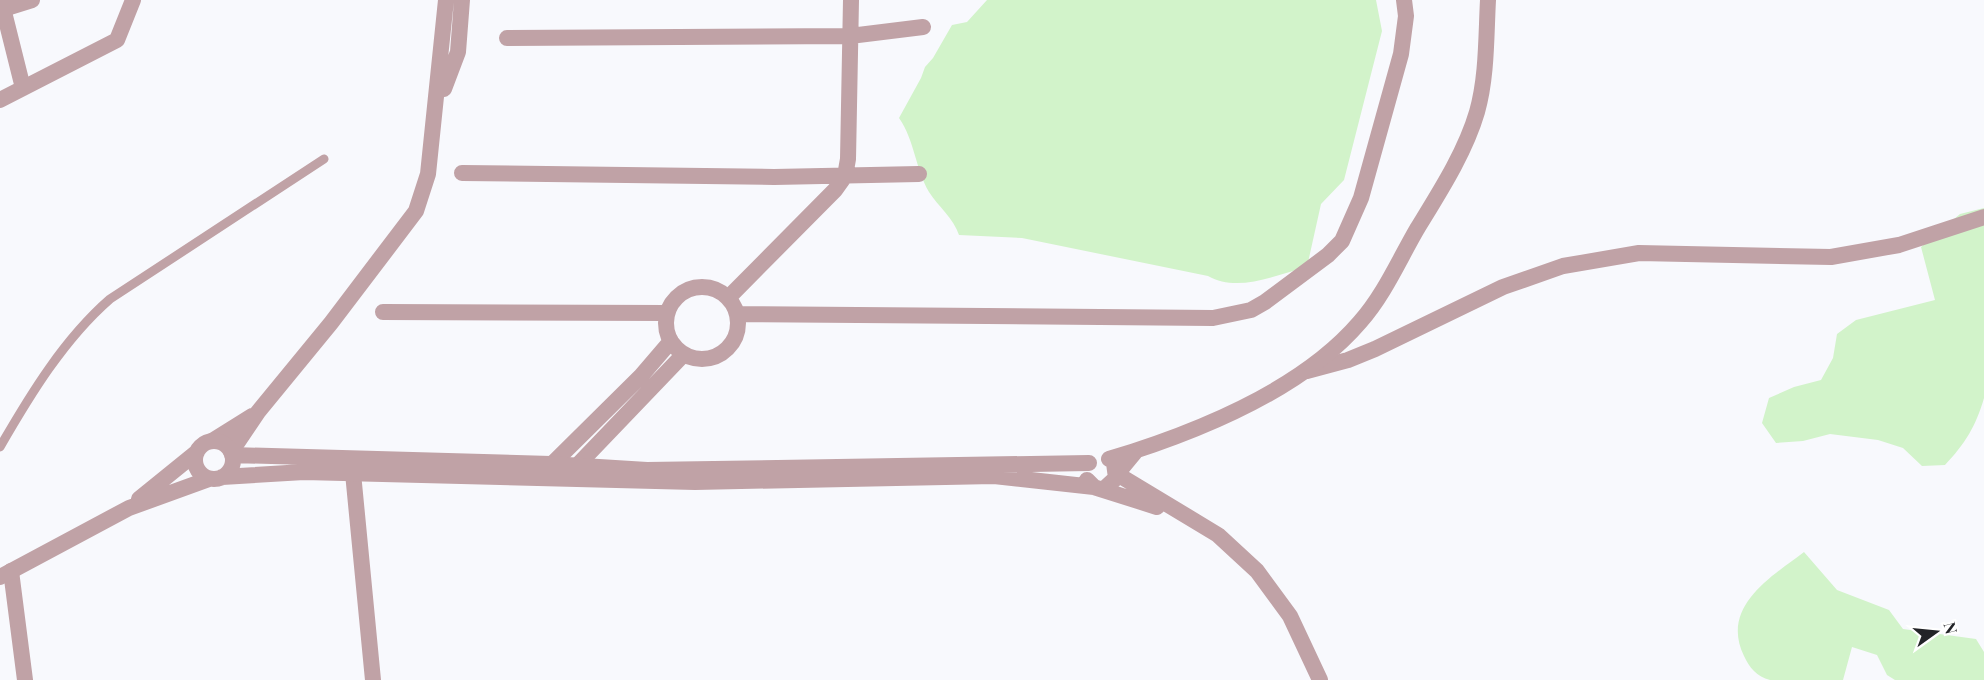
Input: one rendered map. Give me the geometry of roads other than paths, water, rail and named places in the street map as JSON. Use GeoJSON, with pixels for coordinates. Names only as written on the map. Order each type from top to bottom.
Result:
{"type":"FeatureCollection","features":[{"type":"Feature","properties":{"kind":"street"},"geometry":{"type":"LineString","coordinates":[[23,88],[1,6],[32,0]]}},
{"type":"Feature","properties":{"kind":"street"},"geometry":{"type":"LineString","coordinates":[[0,100],[117,40],[133,0]]}},
{"type":"Feature","properties":{"kind":"street"},"geometry":{"type":"LineString","coordinates":[[196,453],[196,466],[203,476],[216,478],[231,468],[231,454],[258,412],[331,323],[416,211],[428,174],[446,0]]}},
{"type":"Feature","properties":{"kind":"street"},"geometry":{"type":"LineString","coordinates":[[435,113],[458,52],[462,0]]}},
{"type":"Feature","properties":{"kind":"street"},"geometry":{"type":"LineString","coordinates":[[728,298],[835,190],[845,176],[850,127],[851,0]]}},
{"type":"Feature","properties":{"kind":"street"},"geometry":{"type":"LineString","coordinates":[[737,314],[1214,318],[1251,310],[1328,255],[1342,241],[1351,224],[1361,198],[1401,54],[1406,16],[1404,0]]}},
{"type":"Feature","properties":{"kind":"street"},"geometry":{"type":"LineString","coordinates":[[1113,467],[1136,451],[1245,406],[1306,371],[1348,335],[1374,304],[1470,132],[1483,82],[1488,0]]}},
{"type":"Feature","properties":{"kind":"street"},"geometry":{"type":"LineString","coordinates":[[507,38],[850,36],[923,27]]}},
{"type":"Feature","properties":{"kind":"street"},"geometry":{"type":"LineString","coordinates":[[462,173],[845,176],[919,174]]}},
{"type":"Feature","properties":{"kind":"street"},"geometry":{"type":"LineString","coordinates":[[1306,371],[1375,350],[1503,287],[1563,266],[1639,253],[1831,257],[1899,245],[1984,217]]}},
{"type":"Feature","properties":{"kind":"street"},"geometry":{"type":"LineString","coordinates":[[693,288],[711,288],[728,298],[737,314],[738,324],[733,342],[720,355],[702,360],[684,354],[670,341],[667,332],[667,313],[677,297],[693,288]]}},
{"type":"Feature","properties":{"kind":"street"},"geometry":{"type":"LineString","coordinates":[[383,312],[667,313]]}},
{"type":"Feature","properties":{"kind":"street"},"geometry":{"type":"LineString","coordinates":[[565,478],[646,382],[670,341]]}},
{"type":"Feature","properties":{"kind":"street"},"geometry":{"type":"LineString","coordinates":[[540,477],[551,464],[646,382],[684,354]]}},
{"type":"Feature","properties":{"kind":"street"},"geometry":{"type":"LineString","coordinates":[[129,508],[196,453],[200,447],[258,412]]}},
{"type":"Feature","properties":{"kind":"street"},"geometry":{"type":"LineString","coordinates":[[212,441],[224,445],[231,454]]}},
{"type":"Feature","properties":{"kind":"street"},"geometry":{"type":"LineString","coordinates":[[231,454],[578,465],[670,471],[1089,463],[1098,458],[1184,516],[1218,535],[1262,578],[1290,616],[1320,680]]}},
{"type":"Feature","properties":{"kind":"street"},"geometry":{"type":"LineString","coordinates":[[1089,463],[1086,476],[1099,488]]}},
{"type":"Feature","properties":{"kind":"street"},"geometry":{"type":"LineString","coordinates":[[1099,488],[1114,482],[1113,467]]}},
{"type":"Feature","properties":{"kind":"street"},"geometry":{"type":"LineString","coordinates":[[25,680],[6,574],[129,508],[216,478],[274,472],[353,472],[695,482],[994,476],[1099,488],[1184,516]]}},
{"type":"Feature","properties":{"kind":"street"},"geometry":{"type":"LineString","coordinates":[[353,472],[373,680]]}},
{"type":"Feature","properties":{"kind":"lane"},"geometry":{"type":"LineString","coordinates":[[0,447],[36,390],[88,318],[110,299],[324,159]]}}]}
